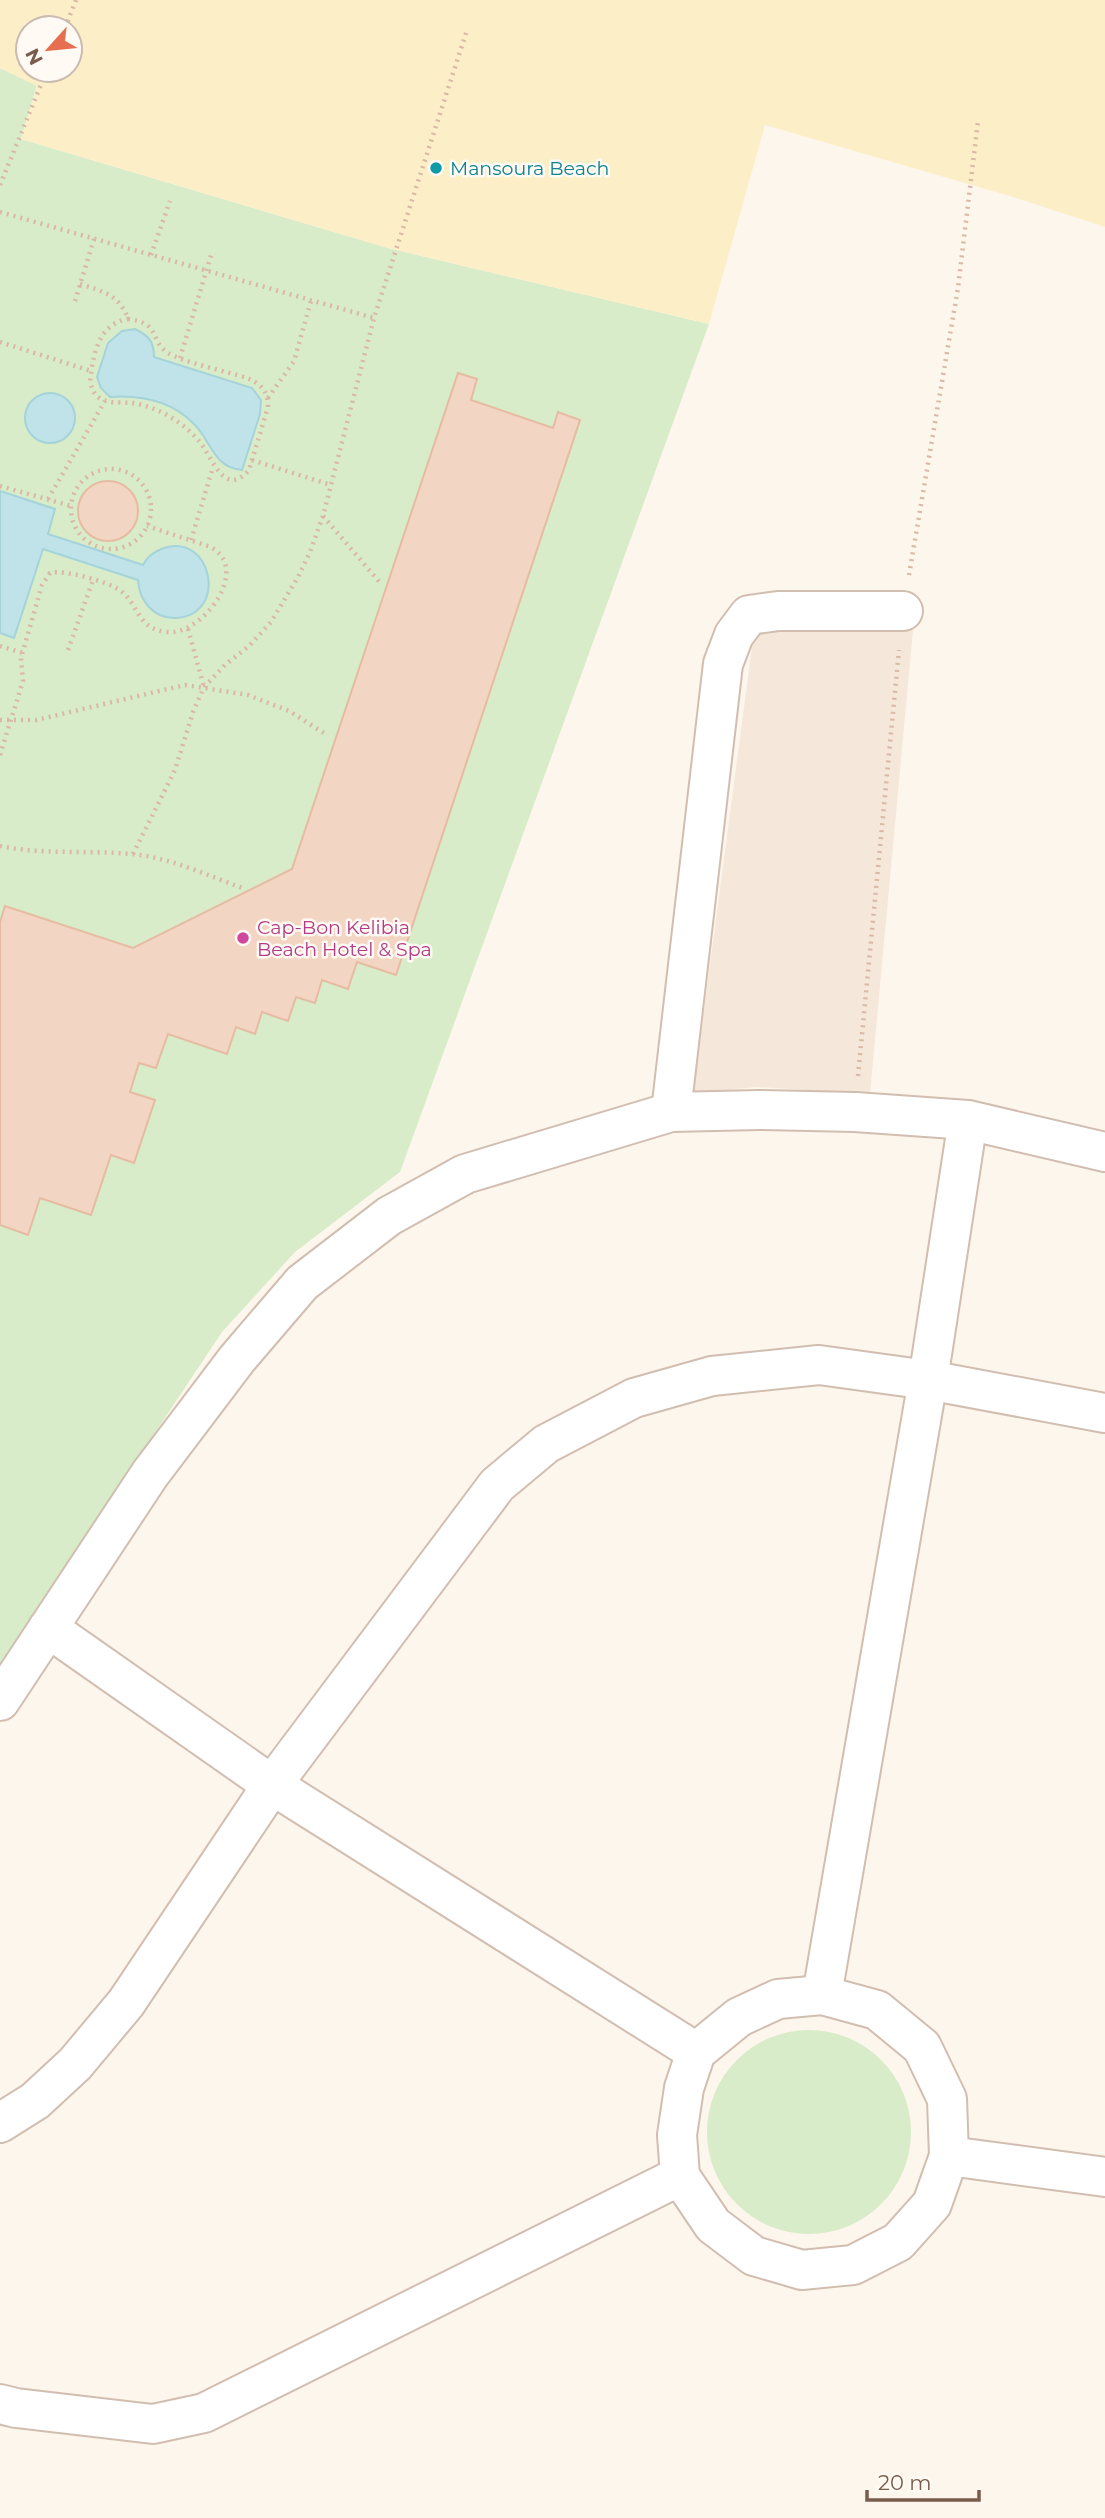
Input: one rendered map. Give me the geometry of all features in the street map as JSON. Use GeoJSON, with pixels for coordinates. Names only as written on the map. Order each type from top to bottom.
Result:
{"type":"FeatureCollection","features":[{"type":"Feature","properties":{"kind":"street"},"geometry":{"type":"LineString","coordinates":[[671,1112],[723,664],[734,635],[749,615],[778,611],[903,611]]}},
{"type":"Feature","properties":{"kind":"street"},"geometry":{"type":"LineString","coordinates":[[0,1701],[150,1474],[237,1359],[302,1283],[389,1216],[465,1174],[671,1112],[855,1112],[968,1120],[1105,1152]]}},
{"type":"Feature","properties":{"kind":"street"},"geometry":{"type":"LineString","coordinates":[[822,1995],[928,1380],[968,1120]]}},
{"type":"Feature","properties":{"kind":"street"},"geometry":{"type":"LineString","coordinates":[[0,2123],[35,2101],[75,2064],[126,2003],[272,1785],[497,1485],[546,1444],[634,1398],[712,1376],[820,1365],[928,1380],[1105,1413]]}},
{"type":"Feature","properties":{"kind":"street"},"geometry":{"type":"LineString","coordinates":[[48,1628],[272,1785],[696,2052]]}},
{"type":"Feature","properties":{"kind":"street"},"geometry":{"type":"LineString","coordinates":[[822,1995],[877,2010],[922,2047],[947,2099],[949,2156],[932,2204],[898,2242],[853,2264],[802,2270],[754,2256],[713,2225],[680,2176],[677,2135],[684,2088],[696,2052],[738,2017],[778,1999],[822,1995]]}},
{"type":"Feature","properties":{"kind":"street"},"geometry":{"type":"LineString","coordinates":[[949,2156],[1105,2177]]}},
{"type":"Feature","properties":{"kind":"street"},"geometry":{"type":"LineString","coordinates":[[0,2404],[153,2424],[204,2413],[680,2176]]}},
{"type":"Feature","properties":{"kind":"path"},"geometry":{"type":"LineString","coordinates":[[134,854],[175,770],[192,712],[204,687],[255,640],[276,615],[298,578],[323,516],[374,318],[467,30]]}},
{"type":"Feature","properties":{"kind":"path"},"geometry":{"type":"LineString","coordinates":[[0,185],[41,84]]}},
{"type":"Feature","properties":{"kind":"path"},"geometry":{"type":"LineString","coordinates":[[151,255],[170,201]]}},
{"type":"Feature","properties":{"kind":"path"},"geometry":{"type":"LineString","coordinates":[[0,212],[374,318]]}},
{"type":"Feature","properties":{"kind":"path"},"geometry":{"type":"LineString","coordinates":[[75,301],[94,239]]}},
{"type":"Feature","properties":{"kind":"path"},"geometry":{"type":"LineString","coordinates":[[180,358],[212,251]]}},
{"type":"Feature","properties":{"kind":"path"},"geometry":{"type":"LineString","coordinates":[[80,284],[115,298],[128,319]]}},
{"type":"Feature","properties":{"kind":"path"},"geometry":{"type":"LineString","coordinates":[[268,398],[294,361],[311,301]]}},
{"type":"Feature","properties":{"kind":"path"},"geometry":{"type":"LineString","coordinates":[[128,319],[152,329],[162,348],[180,358],[257,382],[264,388],[268,407],[249,470],[244,477],[236,480],[221,475],[196,438],[168,415],[132,403],[105,401],[98,397],[90,381],[100,337],[112,324],[128,319]]}},
{"type":"Feature","properties":{"kind":"path"},"geometry":{"type":"LineString","coordinates":[[0,342],[91,371]]}},
{"type":"Feature","properties":{"kind":"path"},"geometry":{"type":"LineString","coordinates":[[48,499],[105,401]]}},
{"type":"Feature","properties":{"kind":"path"},"geometry":{"type":"LineString","coordinates":[[252,460],[331,485]]}},
{"type":"Feature","properties":{"kind":"path"},"geometry":{"type":"LineString","coordinates":[[191,540],[213,466]]}},
{"type":"Feature","properties":{"kind":"path"},"geometry":{"type":"LineString","coordinates":[[114,469],[126,472],[145,489],[151,513],[141,536],[120,548],[95,546],[77,530],[71,506],[80,483],[102,470],[114,469]]}},
{"type":"Feature","properties":{"kind":"path"},"geometry":{"type":"LineString","coordinates":[[0,486],[71,506]]}},
{"type":"Feature","properties":{"kind":"path"},"geometry":{"type":"LineString","coordinates":[[323,516],[382,585]]}},
{"type":"Feature","properties":{"kind":"path"},"geometry":{"type":"LineString","coordinates":[[0,755],[24,677],[21,658],[42,585],[50,573],[63,571],[122,592],[136,613],[153,629],[165,632],[188,629],[201,620],[219,596],[226,572],[225,562],[219,553],[211,547],[147,526]]}},
{"type":"Feature","properties":{"kind":"path"},"geometry":{"type":"LineString","coordinates":[[68,650],[93,580]]}},
{"type":"Feature","properties":{"kind":"path"},"geometry":{"type":"LineString","coordinates":[[188,629],[204,687]]}},
{"type":"Feature","properties":{"kind":"path"},"geometry":{"type":"LineString","coordinates":[[0,646],[23,653]]}},
{"type":"Feature","properties":{"kind":"path"},"geometry":{"type":"LineString","coordinates":[[0,720],[36,720],[184,685],[248,695],[289,711],[327,735]]}},
{"type":"Feature","properties":{"kind":"path"},"geometry":{"type":"LineString","coordinates":[[0,846],[22,851],[134,854],[185,867],[245,888]]}},
{"type":"Feature","properties":{"kind":"shaded area"},"geometry":{"type":"Polygon","coordinates":[[[759,594],[916,598],[870,1094],[757,1087],[693,1093],[759,594]]]}},
{"type":"Feature","properties":{"kind":"green space","name":"Cap-Bon Kelibia Beach Hotel & Spa"},"geometry":{"type":"Polygon","coordinates":[[[0,68],[14,74],[14,84],[37,85],[21,139],[388,248],[709,324],[400,1172],[295,1252],[222,1332],[0,1666],[0,68]]]}},
{"type":"Feature","properties":{"kind":"green space"},"geometry":{"type":"Polygon","coordinates":[[[809,2030],[848,2038],[881,2060],[903,2093],[911,2132],[903,2171],[881,2204],[848,2226],[809,2234],[770,2226],[737,2204],[715,2171],[707,2132],[715,2093],[737,2060],[770,2038],[809,2030]]]}},
{"type":"Feature","properties":{"kind":"sand","name":"Mansoura Beach"},"geometry":{"type":"Polygon","coordinates":[[[0,0],[1105,0],[1105,227],[1013,197],[765,125],[709,324],[388,248],[21,139],[37,86],[33,84],[84,84],[84,14],[14,14],[14,75],[0,68],[0,0]]]}},
{"type":"Feature","properties":{"kind":"water"},"geometry":{"type":"Polygon","coordinates":[[[135,329],[150,340],[154,357],[252,388],[261,400],[260,414],[242,470],[232,468],[219,459],[193,423],[175,409],[144,399],[110,397],[101,388],[97,377],[108,343],[122,331],[135,329]]]}},
{"type":"Feature","properties":{"kind":"water"},"geometry":{"type":"Polygon","coordinates":[[[50,393],[68,400],[75,418],[68,436],[50,443],[32,436],[25,418],[32,400],[50,393]]]}},
{"type":"Feature","properties":{"kind":"water"},"geometry":{"type":"Polygon","coordinates":[[[0,491],[55,509],[48,534],[143,565],[147,559],[164,548],[180,546],[194,552],[203,562],[208,576],[208,590],[203,604],[193,613],[168,618],[155,612],[145,602],[138,580],[43,549],[14,638],[0,633],[0,491]]]}},
{"type":"Feature","properties":{"kind":"building"},"geometry":{"type":"Polygon","coordinates":[[[458,373],[477,379],[471,400],[553,428],[558,412],[580,420],[396,975],[357,962],[348,989],[322,980],[315,1003],[296,997],[288,1021],[262,1012],[255,1034],[236,1027],[227,1054],[168,1034],[156,1068],[139,1063],[130,1092],[155,1100],[134,1163],[111,1155],[91,1215],[40,1198],[28,1235],[0,1225],[0,922],[5,906],[133,948],[292,869],[458,373]]]}},
{"type":"Feature","properties":{"kind":"building"},"geometry":{"type":"Polygon","coordinates":[[[108,481],[125,486],[133,494],[138,511],[133,528],[125,536],[108,541],[91,536],[83,528],[78,511],[83,494],[91,486],[108,481]]]}},
{"type":"Feature","properties":{"kind":"place","name":"Mansoura Beach"},"geometry":{"type":"Point","coordinates":[436,168]}},
{"type":"Feature","properties":{"kind":"place","name":"Cap-Bon Kelibia Beach Hotel & Spa"},"geometry":{"type":"Point","coordinates":[243,938]}}]}
